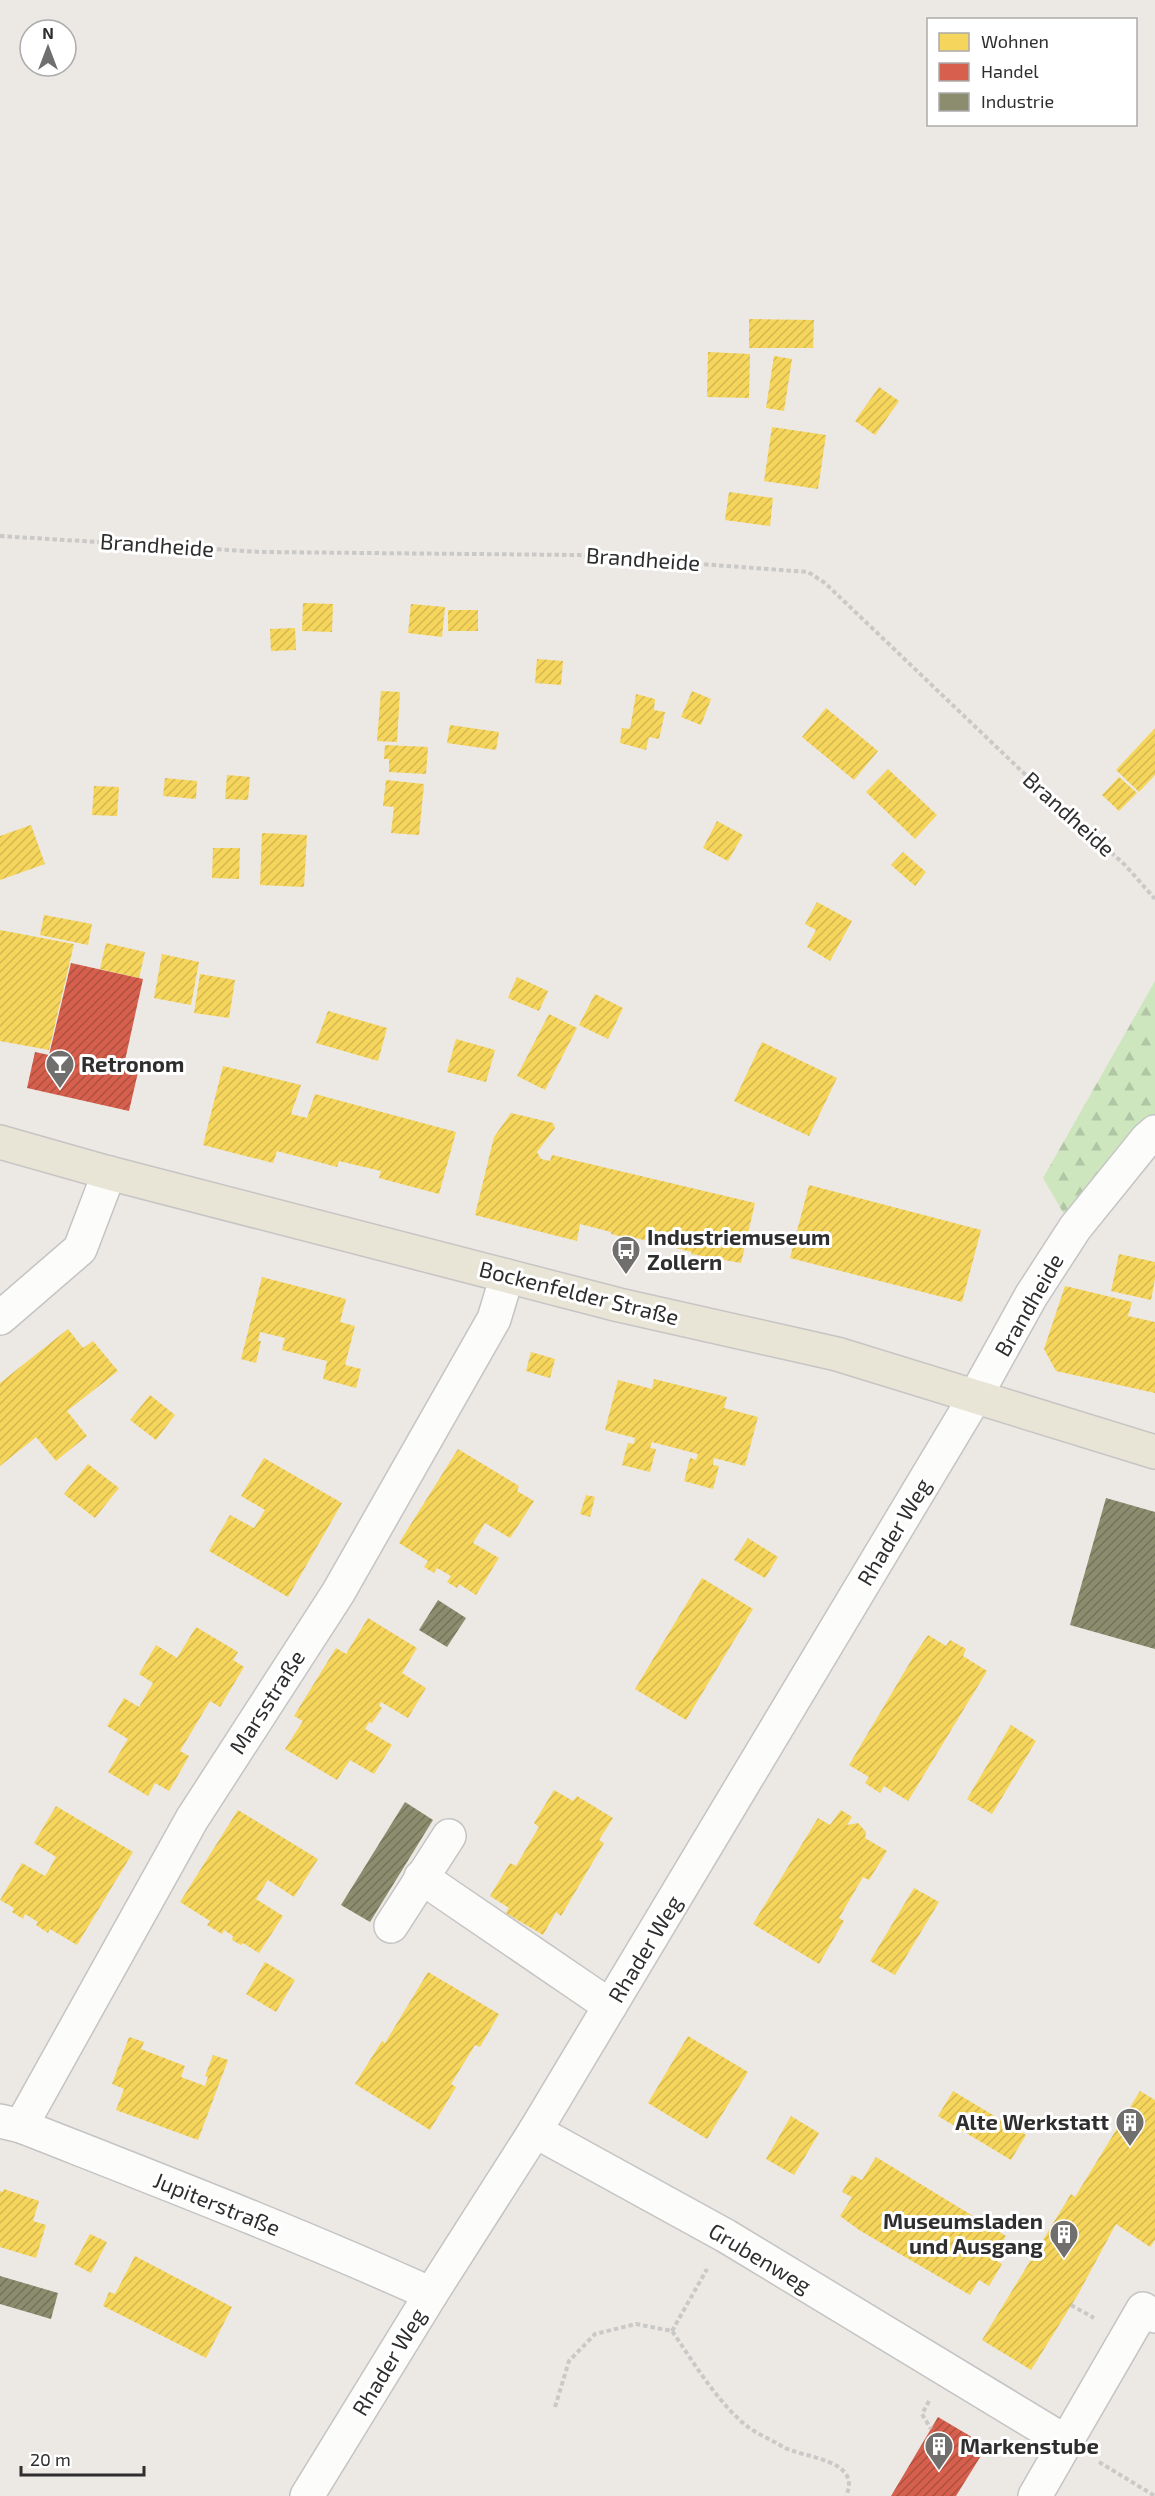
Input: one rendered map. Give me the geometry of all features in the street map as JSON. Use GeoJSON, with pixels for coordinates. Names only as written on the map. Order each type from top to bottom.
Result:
{"type":"FeatureCollection","features":[{"type":"Feature","properties":{"kind":"main road","name":"Bockenfelder Straße"},"geometry":{"type":"LineString","coordinates":[[0,1142],[109,1173],[619,1305],[837,1354],[1155,1452]]}},
{"type":"Feature","properties":{"kind":"street","name":"Brandheide"},"geometry":{"type":"LineString","coordinates":[[975,1397],[1030,1296],[1075,1228],[1155,1132]]}},
{"type":"Feature","properties":{"kind":"street"},"geometry":{"type":"LineString","coordinates":[[0,1318],[80,1249],[109,1173]]}},
{"type":"Feature","properties":{"kind":"street","name":"Marsstraße"},"geometry":{"type":"LineString","coordinates":[[10,2123],[192,1819],[338,1593],[494,1319],[507,1276]]}},
{"type":"Feature","properties":{"kind":"street","name":"Rhader Weg"},"geometry":{"type":"LineString","coordinates":[[307,2496],[431,2294],[535,2131],[975,1397]]}},
{"type":"Feature","properties":{"kind":"street"},"geometry":{"type":"LineString","coordinates":[[391,1926],[449,1836]]}},
{"type":"Feature","properties":{"kind":"street"},"geometry":{"type":"LineString","coordinates":[[421,1877],[610,2006]]}},
{"type":"Feature","properties":{"kind":"street","name":"Jupiterstraße"},"geometry":{"type":"LineString","coordinates":[[10,2123],[362,2262],[431,2294]]}},
{"type":"Feature","properties":{"kind":"street","name":"Grubenweg"},"geometry":{"type":"LineString","coordinates":[[535,2131],[726,2236],[1066,2442]]}},
{"type":"Feature","properties":{"kind":"street"},"geometry":{"type":"LineString","coordinates":[[1035,2496],[1143,2309],[1155,2316]]}},
{"type":"Feature","properties":{"kind":"path","name":"Brandheide"},"geometry":{"type":"LineString","coordinates":[[0,536],[261,552],[568,554],[717,563],[807,572],[825,583],[1031,780],[1126,866],[1155,899]]}},
{"type":"Feature","properties":{"kind":"path"},"geometry":{"type":"LineString","coordinates":[[672,2331],[726,2236]]}},
{"type":"Feature","properties":{"kind":"path"},"geometry":{"type":"LineString","coordinates":[[555,2407],[569,2361],[595,2334],[636,2324],[672,2331],[713,2390],[745,2425],[792,2452],[838,2466],[849,2479],[846,2496]]}},
{"type":"Feature","properties":{"kind":"path"},"geometry":{"type":"LineString","coordinates":[[1066,2442],[1155,2496]]}},
{"type":"Feature","properties":{"kind":"green space"},"geometry":{"type":"Polygon","coordinates":[[[1155,981],[1155,1116],[1065,1216],[1043,1178],[1155,981]]]}},
{"type":"Feature","properties":{"kind":"building: Wohnen"},"geometry":{"type":"Polygon","coordinates":[[[749,319],[814,320],[813,348],[749,348],[749,319]]]}},
{"type":"Feature","properties":{"kind":"building: Wohnen"},"geometry":{"type":"Polygon","coordinates":[[[708,352],[750,354],[749,398],[707,397],[708,352]]]}},
{"type":"Feature","properties":{"kind":"building: Wohnen"},"geometry":{"type":"Polygon","coordinates":[[[774,356],[792,359],[784,411],[766,408],[774,356]]]}},
{"type":"Feature","properties":{"kind":"building: Wohnen"},"geometry":{"type":"Polygon","coordinates":[[[879,387],[899,401],[875,435],[855,421],[879,387]]]}},
{"type":"Feature","properties":{"kind":"building: Wohnen"},"geometry":{"type":"Polygon","coordinates":[[[772,427],[826,435],[818,489],[764,481],[772,427]]]}},
{"type":"Feature","properties":{"kind":"building: Wohnen"},"geometry":{"type":"Polygon","coordinates":[[[729,492],[773,498],[770,526],[725,520],[729,492]]]}},
{"type":"Feature","properties":{"kind":"building: Wohnen"},"geometry":{"type":"Polygon","coordinates":[[[303,603],[333,604],[332,632],[302,631],[303,603]]]}},
{"type":"Feature","properties":{"kind":"building: Wohnen"},"geometry":{"type":"Polygon","coordinates":[[[411,604],[445,607],[442,637],[408,633],[411,604]]]}},
{"type":"Feature","properties":{"kind":"building: Wohnen"},"geometry":{"type":"Polygon","coordinates":[[[448,610],[478,610],[478,631],[448,631],[448,610]]]}},
{"type":"Feature","properties":{"kind":"building: Wohnen"},"geometry":{"type":"Polygon","coordinates":[[[295,628],[296,650],[271,651],[270,629],[295,628]]]}},
{"type":"Feature","properties":{"kind":"building: Wohnen"},"geometry":{"type":"Polygon","coordinates":[[[537,659],[563,661],[561,685],[535,683],[537,659]]]}},
{"type":"Feature","properties":{"kind":"building: Wohnen"},"geometry":{"type":"Polygon","coordinates":[[[381,691],[400,692],[397,742],[377,741],[381,691]]]}},
{"type":"Feature","properties":{"kind":"building: Wohnen"},"geometry":{"type":"Polygon","coordinates":[[[692,691],[711,699],[701,725],[681,717],[692,691]]]}},
{"type":"Feature","properties":{"kind":"building: Wohnen"},"geometry":{"type":"Polygon","coordinates":[[[636,694],[655,699],[654,710],[665,712],[659,739],[649,737],[646,750],[620,743],[622,728],[630,729],[636,694]]]}},
{"type":"Feature","properties":{"kind":"building: Wohnen"},"geometry":{"type":"Polygon","coordinates":[[[826,708],[878,751],[854,780],[802,737],[826,708]]]}},
{"type":"Feature","properties":{"kind":"building: Wohnen"},"geometry":{"type":"Polygon","coordinates":[[[450,725],[499,732],[496,750],[447,743],[450,725]]]}},
{"type":"Feature","properties":{"kind":"building: Wohnen"},"geometry":{"type":"Polygon","coordinates":[[[1155,728],[1155,775],[1139,792],[1116,770],[1155,728]]]}},
{"type":"Feature","properties":{"kind":"building: Wohnen"},"geometry":{"type":"Polygon","coordinates":[[[385,745],[428,747],[426,774],[389,772],[389,759],[384,759],[385,745]]]}},
{"type":"Feature","properties":{"kind":"building: Wohnen"},"geometry":{"type":"Polygon","coordinates":[[[888,769],[937,815],[915,839],[866,792],[888,769]]]}},
{"type":"Feature","properties":{"kind":"building: Wohnen"},"geometry":{"type":"Polygon","coordinates":[[[227,775],[250,777],[248,800],[225,799],[227,775]]]}},
{"type":"Feature","properties":{"kind":"building: Wohnen"},"geometry":{"type":"Polygon","coordinates":[[[1119,777],[1137,793],[1119,811],[1102,795],[1119,777]]]}},
{"type":"Feature","properties":{"kind":"building: Wohnen"},"geometry":{"type":"Polygon","coordinates":[[[165,778],[197,781],[196,799],[163,796],[165,778]]]}},
{"type":"Feature","properties":{"kind":"building: Wohnen"},"geometry":{"type":"Polygon","coordinates":[[[386,780],[424,784],[419,835],[391,833],[394,807],[383,806],[386,780]]]}},
{"type":"Feature","properties":{"kind":"building: Wohnen"},"geometry":{"type":"Polygon","coordinates":[[[94,786],[119,787],[117,816],[92,815],[94,786]]]}},
{"type":"Feature","properties":{"kind":"building: Wohnen"},"geometry":{"type":"Polygon","coordinates":[[[717,821],[743,835],[728,861],[703,848],[717,821]]]}},
{"type":"Feature","properties":{"kind":"building: Wohnen"},"geometry":{"type":"Polygon","coordinates":[[[31,825],[45,864],[0,880],[0,836],[31,825]]]}},
{"type":"Feature","properties":{"kind":"building: Wohnen"},"geometry":{"type":"Polygon","coordinates":[[[262,833],[307,835],[304,887],[260,885],[262,833]]]}},
{"type":"Feature","properties":{"kind":"building: Wohnen"},"geometry":{"type":"Polygon","coordinates":[[[213,848],[240,848],[239,879],[212,878],[213,848]]]}},
{"type":"Feature","properties":{"kind":"building: Wohnen"},"geometry":{"type":"Polygon","coordinates":[[[903,852],[926,872],[915,886],[891,865],[903,852]]]}},
{"type":"Feature","properties":{"kind":"building: Wohnen"},"geometry":{"type":"Polygon","coordinates":[[[817,902],[852,921],[830,961],[807,947],[816,930],[805,924],[817,902]]]}},
{"type":"Feature","properties":{"kind":"building: Wohnen"},"geometry":{"type":"Polygon","coordinates":[[[44,915],[92,924],[88,945],[40,935],[44,915]]]}},
{"type":"Feature","properties":{"kind":"building: Wohnen"},"geometry":{"type":"Polygon","coordinates":[[[0,930],[74,944],[49,1050],[0,1041],[0,930]]]}},
{"type":"Feature","properties":{"kind":"building: Wohnen"},"geometry":{"type":"Polygon","coordinates":[[[106,943],[145,952],[139,978],[100,969],[106,943]]]}},
{"type":"Feature","properties":{"kind":"building: Wohnen"},"geometry":{"type":"Polygon","coordinates":[[[162,954],[199,962],[191,1005],[154,998],[162,954]]]}},
{"type":"Feature","properties":{"kind":"building: Wohnen"},"geometry":{"type":"Polygon","coordinates":[[[200,974],[235,980],[229,1018],[194,1013],[200,974]]]}},
{"type":"Feature","properties":{"kind":"building: Wohnen"},"geometry":{"type":"Polygon","coordinates":[[[517,977],[548,991],[539,1011],[508,998],[517,977]]]}},
{"type":"Feature","properties":{"kind":"building: Wohnen"},"geometry":{"type":"Polygon","coordinates":[[[595,994],[623,1008],[608,1039],[579,1025],[595,994]]]}},
{"type":"Feature","properties":{"kind":"building: Wohnen"},"geometry":{"type":"Polygon","coordinates":[[[328,1011],[387,1028],[378,1061],[316,1043],[328,1011]]]}},
{"type":"Feature","properties":{"kind":"building: Wohnen"},"geometry":{"type":"Polygon","coordinates":[[[549,1014],[577,1028],[545,1090],[517,1076],[549,1014]]]}},
{"type":"Feature","properties":{"kind":"building: Wohnen"},"geometry":{"type":"Polygon","coordinates":[[[456,1039],[495,1050],[486,1082],[447,1072],[456,1039]]]}},
{"type":"Feature","properties":{"kind":"building: Wohnen"},"geometry":{"type":"Polygon","coordinates":[[[762,1042],[837,1078],[809,1136],[734,1101],[762,1042]]]}},
{"type":"Feature","properties":{"kind":"building: Wohnen"},"geometry":{"type":"Polygon","coordinates":[[[223,1066],[301,1085],[291,1114],[307,1118],[315,1094],[456,1132],[439,1194],[379,1178],[381,1171],[339,1161],[337,1167],[277,1151],[273,1163],[203,1145],[223,1066]]]}},
{"type":"Feature","properties":{"kind":"building: Wohnen"},"geometry":{"type":"Polygon","coordinates":[[[511,1113],[553,1123],[555,1128],[537,1152],[541,1159],[550,1161],[552,1155],[755,1203],[741,1263],[691,1254],[692,1252],[611,1234],[611,1232],[580,1224],[577,1241],[475,1215],[494,1137],[511,1113]]]}},
{"type":"Feature","properties":{"kind":"building: Wohnen"},"geometry":{"type":"Polygon","coordinates":[[[809,1185],[981,1230],[962,1302],[790,1258],[809,1185]]]}},
{"type":"Feature","properties":{"kind":"building: Wohnen"},"geometry":{"type":"Polygon","coordinates":[[[1119,1254],[1155,1262],[1151,1300],[1111,1291],[1119,1254]]]}},
{"type":"Feature","properties":{"kind":"building: Wohnen"},"geometry":{"type":"Polygon","coordinates":[[[262,1277],[346,1299],[340,1322],[355,1326],[345,1365],[361,1369],[356,1388],[323,1379],[327,1361],[282,1350],[285,1338],[260,1332],[258,1341],[261,1341],[256,1363],[241,1359],[262,1277]]]}},
{"type":"Feature","properties":{"kind":"building: Wohnen"},"geometry":{"type":"Polygon","coordinates":[[[1065,1286],[1132,1302],[1128,1316],[1155,1322],[1155,1393],[1056,1371],[1044,1349],[1065,1286]]]}},
{"type":"Feature","properties":{"kind":"building: Wohnen"},"geometry":{"type":"Polygon","coordinates":[[[68,1329],[83,1348],[93,1341],[118,1371],[67,1411],[87,1436],[56,1461],[36,1437],[0,1466],[0,1383],[68,1329]]]}},
{"type":"Feature","properties":{"kind":"building: Wohnen"},"geometry":{"type":"Polygon","coordinates":[[[531,1352],[555,1359],[550,1378],[526,1371],[531,1352]]]}},
{"type":"Feature","properties":{"kind":"building: Wohnen"},"geometry":{"type":"Polygon","coordinates":[[[654,1379],[727,1397],[724,1408],[758,1417],[745,1466],[714,1458],[713,1465],[719,1466],[713,1489],[684,1481],[690,1458],[696,1460],[698,1454],[652,1442],[650,1448],[656,1449],[650,1472],[622,1465],[628,1443],[634,1444],[635,1438],[605,1430],[618,1380],[652,1389],[654,1379]]]}},
{"type":"Feature","properties":{"kind":"building: Wohnen"},"geometry":{"type":"Polygon","coordinates":[[[150,1395],[175,1415],[156,1440],[130,1420],[150,1395]]]}},
{"type":"Feature","properties":{"kind":"building: Wohnen"},"geometry":{"type":"Polygon","coordinates":[[[458,1449],[519,1486],[517,1491],[534,1501],[510,1538],[485,1523],[473,1543],[499,1558],[476,1595],[459,1584],[457,1588],[447,1582],[451,1576],[437,1568],[434,1573],[424,1567],[428,1561],[399,1543],[458,1449]]]}},
{"type":"Feature","properties":{"kind":"building: Wohnen"},"geometry":{"type":"Polygon","coordinates":[[[264,1458],[342,1503],[288,1597],[209,1551],[230,1515],[254,1528],[265,1510],[241,1496],[264,1458]]]}},
{"type":"Feature","properties":{"kind":"building: Wohnen"},"geometry":{"type":"Polygon","coordinates":[[[88,1464],[119,1488],[95,1518],[64,1494],[88,1464]]]}},
{"type":"Feature","properties":{"kind":"building: Wohnen"},"geometry":{"type":"Polygon","coordinates":[[[586,1495],[595,1497],[590,1517],[580,1514],[586,1495]]]}},
{"type":"Feature","properties":{"kind":"building: Wohnen"},"geometry":{"type":"Polygon","coordinates":[[[748,1538],[778,1557],[765,1578],[734,1560],[748,1538]]]}},
{"type":"Feature","properties":{"kind":"building: Wohnen"},"geometry":{"type":"Polygon","coordinates":[[[702,1578],[753,1609],[686,1720],[635,1689],[702,1578]]]}},
{"type":"Feature","properties":{"kind":"building: Wohnen"},"geometry":{"type":"Polygon","coordinates":[[[368,1618],[417,1648],[402,1673],[426,1688],[408,1718],[381,1702],[379,1706],[382,1708],[365,1729],[392,1745],[374,1774],[350,1760],[337,1780],[285,1749],[303,1721],[294,1716],[336,1648],[346,1654],[368,1618]]]}},
{"type":"Feature","properties":{"kind":"building: Wohnen"},"geometry":{"type":"Polygon","coordinates":[[[196,1627],[238,1652],[233,1660],[244,1667],[220,1707],[210,1701],[180,1751],[189,1756],[169,1791],[155,1783],[148,1796],[108,1772],[128,1739],[107,1726],[124,1698],[139,1707],[153,1683],[139,1674],[156,1645],[177,1658],[196,1627]]]}},
{"type":"Feature","properties":{"kind":"building: Wohnen"},"geometry":{"type":"Polygon","coordinates":[[[928,1635],[946,1646],[950,1640],[966,1649],[963,1656],[987,1671],[908,1801],[884,1786],[880,1793],[865,1783],[869,1777],[849,1765],[928,1635]]]}},
{"type":"Feature","properties":{"kind":"building: Wohnen"},"geometry":{"type":"Polygon","coordinates":[[[1011,1725],[1036,1741],[992,1814],[967,1799],[1011,1725]]]}},
{"type":"Feature","properties":{"kind":"building: Wohnen"},"geometry":{"type":"Polygon","coordinates":[[[554,1790],[573,1801],[577,1796],[613,1818],[599,1840],[604,1843],[561,1916],[556,1912],[543,1935],[506,1913],[509,1908],[490,1896],[510,1863],[516,1866],[539,1827],[534,1823],[554,1790]]]}},
{"type":"Feature","properties":{"kind":"building: Wohnen"},"geometry":{"type":"Polygon","coordinates":[[[56,1806],[133,1852],[77,1945],[50,1929],[48,1933],[36,1925],[38,1922],[25,1914],[23,1919],[12,1912],[14,1908],[0,1900],[22,1863],[45,1876],[51,1866],[56,1857],[34,1843],[56,1806]]]}},
{"type":"Feature","properties":{"kind":"building: Wohnen"},"geometry":{"type":"Polygon","coordinates":[[[238,1810],[318,1859],[294,1897],[268,1880],[256,1899],[283,1916],[259,1953],[243,1943],[241,1945],[232,1940],[233,1936],[224,1930],[222,1934],[207,1925],[210,1921],[180,1902],[238,1810]]]}},
{"type":"Feature","properties":{"kind":"building: Wohnen"},"geometry":{"type":"Polygon","coordinates":[[[841,1810],[852,1817],[847,1825],[858,1823],[866,1832],[865,1838],[887,1851],[869,1880],[863,1877],[839,1918],[844,1921],[819,1964],[753,1924],[818,1818],[830,1825],[841,1810]]]}},
{"type":"Feature","properties":{"kind":"building: Wohnen"},"geometry":{"type":"Polygon","coordinates":[[[914,1888],[939,1902],[895,1975],[870,1961],[914,1888]]]}},
{"type":"Feature","properties":{"kind":"building: Wohnen"},"geometry":{"type":"Polygon","coordinates":[[[265,1962],[295,1980],[276,2012],[246,1994],[265,1962]]]}},
{"type":"Feature","properties":{"kind":"building: Wohnen"},"geometry":{"type":"Polygon","coordinates":[[[428,1972],[499,2014],[480,2047],[475,2045],[451,2084],[456,2087],[430,2130],[355,2084],[382,2041],[385,2043],[428,1972]]]}},
{"type":"Feature","properties":{"kind":"building: Wohnen"},"geometry":{"type":"Polygon","coordinates":[[[688,2036],[748,2072],[707,2139],[648,2103],[688,2036]]]}},
{"type":"Feature","properties":{"kind":"building: Wohnen"},"geometry":{"type":"Polygon","coordinates":[[[129,2037],[144,2042],[141,2049],[185,2066],[181,2077],[205,2086],[208,2077],[205,2076],[213,2055],[228,2060],[198,2140],[116,2110],[124,2089],[112,2084],[129,2037]]]}},
{"type":"Feature","properties":{"kind":"building: Wohnen"},"geometry":{"type":"Polygon","coordinates":[[[953,2091],[1026,2135],[1011,2160],[938,2116],[953,2091]]]}},
{"type":"Feature","properties":{"kind":"building: Wohnen"},"geometry":{"type":"Polygon","coordinates":[[[1140,2091],[1155,2100],[1155,2240],[1150,2247],[1116,2224],[1077,2296],[1031,2370],[982,2340],[1071,2194],[1075,2197],[1140,2091]]]}},
{"type":"Feature","properties":{"kind":"building: Wohnen"},"geometry":{"type":"Polygon","coordinates":[[[791,2116],[819,2133],[794,2175],[766,2159],[791,2116]]]}},
{"type":"Feature","properties":{"kind":"building: Wohnen"},"geometry":{"type":"Polygon","coordinates":[[[876,2157],[1006,2236],[992,2258],[1002,2264],[989,2286],[979,2280],[970,2295],[859,2230],[840,2216],[852,2197],[842,2192],[852,2175],[862,2180],[876,2157]]]}},
{"type":"Feature","properties":{"kind":"building: Wohnen"},"geometry":{"type":"Polygon","coordinates":[[[4,2189],[39,2201],[33,2221],[46,2225],[36,2258],[0,2247],[0,2191],[3,2192],[4,2189]]]}},
{"type":"Feature","properties":{"kind":"building: Wohnen"},"geometry":{"type":"Polygon","coordinates":[[[90,2234],[107,2242],[91,2273],[74,2264],[90,2234]]]}},
{"type":"Feature","properties":{"kind":"building: Wohnen"},"geometry":{"type":"Polygon","coordinates":[[[135,2256],[232,2307],[206,2358],[103,2306],[109,2292],[115,2294],[135,2256]]]}},
{"type":"Feature","properties":{"kind":"building: Handel"},"geometry":{"type":"Polygon","coordinates":[[[71,963],[143,979],[124,1065],[139,1068],[129,1111],[27,1088],[35,1052],[49,1055],[71,963]]]}},
{"type":"Feature","properties":{"kind":"building: Handel","name":"Markenstube"},"geometry":{"type":"Polygon","coordinates":[[[938,2417],[987,2446],[956,2496],[891,2496],[938,2417]]]}},
{"type":"Feature","properties":{"kind":"building: Industrie"},"geometry":{"type":"Polygon","coordinates":[[[1106,1498],[1155,1512],[1155,1649],[1070,1625],[1106,1498]]]}},
{"type":"Feature","properties":{"kind":"building: Industrie"},"geometry":{"type":"Polygon","coordinates":[[[438,1600],[466,1618],[447,1647],[419,1630],[438,1600]]]}},
{"type":"Feature","properties":{"kind":"building: Industrie"},"geometry":{"type":"Polygon","coordinates":[[[405,1802],[433,1820],[370,1922],[341,1905],[405,1802]]]}},
{"type":"Feature","properties":{"kind":"building: Industrie"},"geometry":{"type":"Polygon","coordinates":[[[0,2276],[58,2293],[51,2319],[0,2304],[0,2276]]]}},
{"type":"Feature","properties":{"kind":"place","name":"Retronom"},"geometry":{"type":"Point","coordinates":[60,1090]}},
{"type":"Feature","properties":{"kind":"place","name":"Industriemuseum Zollern"},"geometry":{"type":"Point","coordinates":[626,1276]}},
{"type":"Feature","properties":{"kind":"place","name":"Alte Werkstatt"},"geometry":{"type":"Point","coordinates":[1130,2148]}},
{"type":"Feature","properties":{"kind":"place","name":"Museumsladen und Ausgang"},"geometry":{"type":"Point","coordinates":[1064,2260]}},
{"type":"Feature","properties":{"kind":"place","name":"Markenstube"},"geometry":{"type":"Point","coordinates":[939,2472]}}]}
